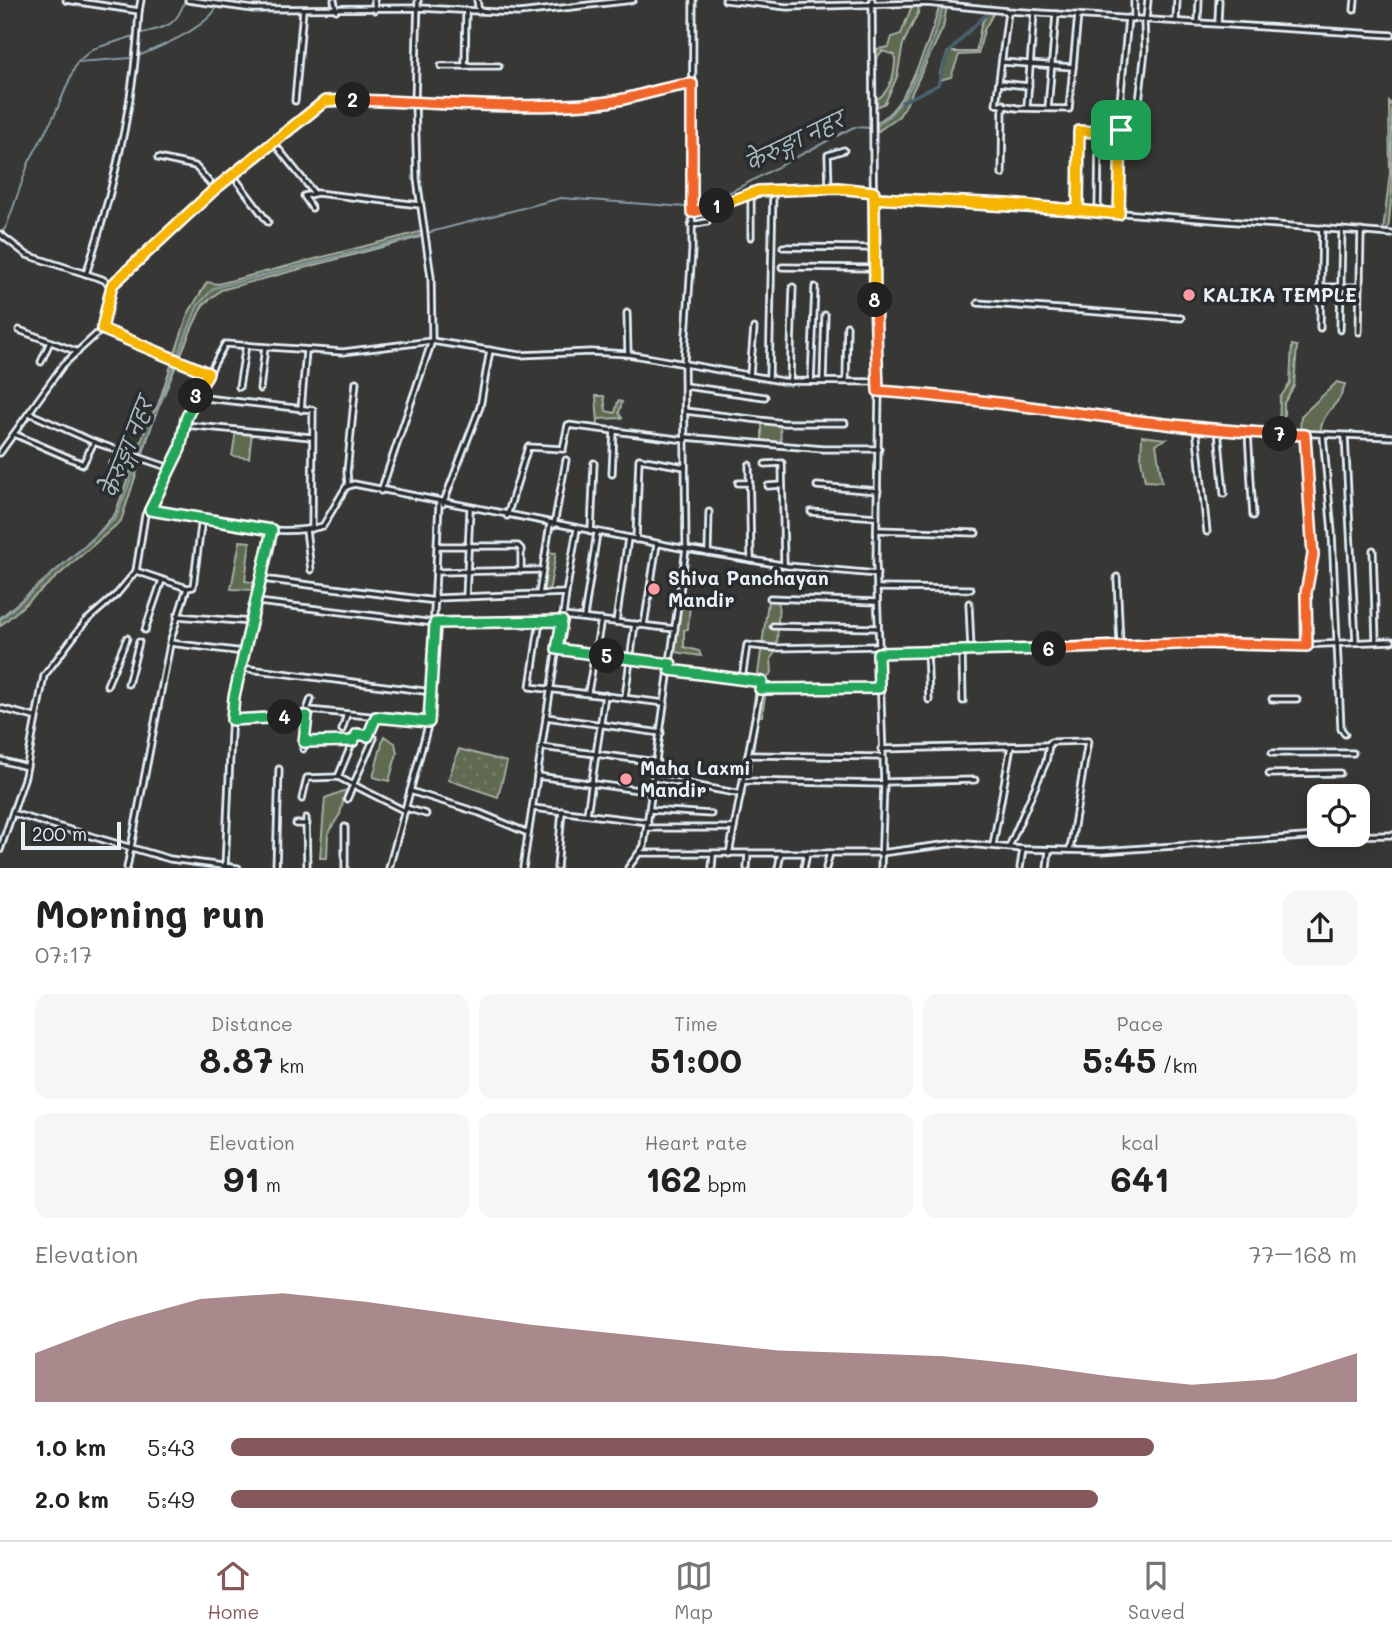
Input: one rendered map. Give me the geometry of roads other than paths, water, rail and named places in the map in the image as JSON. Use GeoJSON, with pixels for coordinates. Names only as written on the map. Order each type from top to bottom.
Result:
{"type":"FeatureCollection","features":[{"type":"Feature","properties":{"kind":"street"},"geometry":{"type":"LineString","coordinates":[[66,0],[139,11]]}},
{"type":"Feature","properties":{"kind":"street"},"geometry":{"type":"LineString","coordinates":[[104,6],[106,0]]}},
{"type":"Feature","properties":{"kind":"street"},"geometry":{"type":"LineString","coordinates":[[86,274],[127,125],[141,0]]}},
{"type":"Feature","properties":{"kind":"street"},"geometry":{"type":"LineString","coordinates":[[188,0],[242,8],[419,8],[479,12],[537,12],[633,0]]}},
{"type":"Feature","properties":{"kind":"street"},"geometry":{"type":"LineString","coordinates":[[334,0],[336,10]]}},
{"type":"Feature","properties":{"kind":"street"},"geometry":{"type":"LineString","coordinates":[[374,0],[375,9]]}},
{"type":"Feature","properties":{"kind":"street"},"geometry":{"type":"LineString","coordinates":[[381,491],[432,341],[431,277],[420,205],[415,102],[418,0]]}},
{"type":"Feature","properties":{"kind":"street"},"geometry":{"type":"LineString","coordinates":[[477,0],[479,12]]}},
{"type":"Feature","properties":{"kind":"street"},"geometry":{"type":"LineString","coordinates":[[628,868],[640,853],[647,828],[686,549],[684,362],[692,212],[693,0]]}},
{"type":"Feature","properties":{"kind":"street"},"geometry":{"type":"LineString","coordinates":[[725,0],[773,7],[872,2],[926,3],[1034,13],[1218,22],[1392,35]]}},
{"type":"Feature","properties":{"kind":"street"},"geometry":{"type":"LineString","coordinates":[[772,0],[773,7]]}},
{"type":"Feature","properties":{"kind":"street"},"geometry":{"type":"LineString","coordinates":[[1134,0],[1134,18]]}},
{"type":"Feature","properties":{"kind":"street"},"geometry":{"type":"LineString","coordinates":[[1137,119],[1148,0]]}},
{"type":"Feature","properties":{"kind":"street"},"geometry":{"type":"LineString","coordinates":[[1176,20],[1177,0]]}},
{"type":"Feature","properties":{"kind":"street"},"geometry":{"type":"LineString","coordinates":[[1198,21],[1199,0]]}},
{"type":"Feature","properties":{"kind":"street"},"geometry":{"type":"LineString","coordinates":[[1218,22],[1219,0]]}},
{"type":"Feature","properties":{"kind":"street"},"geometry":{"type":"LineString","coordinates":[[1354,0],[1354,10]]}},
{"type":"Feature","properties":{"kind":"street"},"geometry":{"type":"LineString","coordinates":[[872,2],[874,268],[879,449],[877,628],[884,783],[881,868]]}},
{"type":"Feature","properties":{"kind":"street"},"geometry":{"type":"LineString","coordinates":[[295,101],[303,10]]}},
{"type":"Feature","properties":{"kind":"street"},"geometry":{"type":"LineString","coordinates":[[466,11],[466,66]]}},
{"type":"Feature","properties":{"kind":"street"},"geometry":{"type":"LineString","coordinates":[[1008,11],[996,104],[1017,108],[1027,106],[1069,109],[1078,15]]}},
{"type":"Feature","properties":{"kind":"street"},"geometry":{"type":"LineString","coordinates":[[1027,106],[1034,13]]}},
{"type":"Feature","properties":{"kind":"street"},"geometry":{"type":"LineString","coordinates":[[1048,108],[1056,14]]}},
{"type":"Feature","properties":{"kind":"street"},"geometry":{"type":"LineString","coordinates":[[1119,113],[1128,18]]}},
{"type":"Feature","properties":{"kind":"street"},"geometry":{"type":"LineString","coordinates":[[1002,62],[1073,67]]}},
{"type":"Feature","properties":{"kind":"street"},"geometry":{"type":"LineString","coordinates":[[441,66],[499,66]]}},
{"type":"Feature","properties":{"kind":"street"},"geometry":{"type":"LineString","coordinates":[[999,83],[1028,86]]}},
{"type":"Feature","properties":{"kind":"street"},"geometry":{"type":"LineString","coordinates":[[0,453],[63,365],[102,329],[112,285],[232,174],[325,101],[505,105],[597,103],[692,84]]}},
{"type":"Feature","properties":{"kind":"street"},"geometry":{"type":"LineString","coordinates":[[1002,174],[1003,104]]}},
{"type":"Feature","properties":{"kind":"street"},"geometry":{"type":"LineString","coordinates":[[1098,212],[1101,127],[1121,130],[1119,214]]}},
{"type":"Feature","properties":{"kind":"street"},"geometry":{"type":"LineString","coordinates":[[1078,210],[1079,131],[1099,132]]}},
{"type":"Feature","properties":{"kind":"street"},"geometry":{"type":"LineString","coordinates":[[273,142],[314,193]]}},
{"type":"Feature","properties":{"kind":"street"},"geometry":{"type":"LineString","coordinates":[[829,188],[828,155],[844,150]]}},
{"type":"Feature","properties":{"kind":"street"},"geometry":{"type":"LineString","coordinates":[[158,158],[195,166],[215,189]]}},
{"type":"Feature","properties":{"kind":"street"},"geometry":{"type":"LineString","coordinates":[[232,174],[268,222]]}},
{"type":"Feature","properties":{"kind":"street"},"geometry":{"type":"LineString","coordinates":[[692,212],[751,193],[829,188],[874,192]]}},
{"type":"Feature","properties":{"kind":"street"},"geometry":{"type":"LineString","coordinates":[[769,378],[773,191]]}},
{"type":"Feature","properties":{"kind":"street"},"geometry":{"type":"LineString","coordinates":[[312,208],[304,196],[314,193],[420,205]]}},
{"type":"Feature","properties":{"kind":"street"},"geometry":{"type":"LineString","coordinates":[[751,193],[751,237]]}},
{"type":"Feature","properties":{"kind":"street"},"geometry":{"type":"LineString","coordinates":[[874,198],[1078,210],[1392,234]]}},
{"type":"Feature","properties":{"kind":"street"},"geometry":{"type":"LineString","coordinates":[[691,225],[707,222]]}},
{"type":"Feature","properties":{"kind":"street"},"geometry":{"type":"LineString","coordinates":[[1320,328],[1322,228]]}},
{"type":"Feature","properties":{"kind":"street"},"geometry":{"type":"LineString","coordinates":[[1340,330],[1342,230]]}},
{"type":"Feature","properties":{"kind":"street"},"geometry":{"type":"LineString","coordinates":[[1359,332],[1361,231]]}},
{"type":"Feature","properties":{"kind":"street"},"geometry":{"type":"LineString","coordinates":[[0,234],[27,255],[112,285]]}},
{"type":"Feature","properties":{"kind":"street"},"geometry":{"type":"LineString","coordinates":[[783,247],[874,248]]}},
{"type":"Feature","properties":{"kind":"street"},"geometry":{"type":"LineString","coordinates":[[782,267],[874,268]]}},
{"type":"Feature","properties":{"kind":"street"},"geometry":{"type":"LineString","coordinates":[[790,382],[793,287]]}},
{"type":"Feature","properties":{"kind":"street"},"geometry":{"type":"LineString","coordinates":[[811,381],[815,287]]}},
{"type":"Feature","properties":{"kind":"street"},"geometry":{"type":"LineString","coordinates":[[1320,287],[1360,287]]}},
{"type":"Feature","properties":{"kind":"street"},"geometry":{"type":"LineString","coordinates":[[978,303],[1181,318]]}},
{"type":"Feature","properties":{"kind":"street"},"geometry":{"type":"LineString","coordinates":[[627,313],[628,354]]}},
{"type":"Feature","properties":{"kind":"street"},"geometry":{"type":"LineString","coordinates":[[823,381],[825,315]]}},
{"type":"Feature","properties":{"kind":"street"},"geometry":{"type":"LineString","coordinates":[[846,381],[847,326]]}},
{"type":"Feature","properties":{"kind":"street"},"geometry":{"type":"LineString","coordinates":[[750,374],[754,328]]}},
{"type":"Feature","properties":{"kind":"street"},"geometry":{"type":"LineString","coordinates":[[102,329],[208,373]]}},
{"type":"Feature","properties":{"kind":"street"},"geometry":{"type":"LineString","coordinates":[[19,330],[78,352]]}},
{"type":"Feature","properties":{"kind":"street"},"geometry":{"type":"LineString","coordinates":[[0,850],[15,814],[46,670],[85,622],[117,594],[136,571],[144,519],[180,449],[185,425],[196,397],[222,346],[246,345],[343,352],[432,341],[520,355],[591,352],[628,354],[790,382],[878,382]]}},
{"type":"Feature","properties":{"kind":"street"},"geometry":{"type":"LineString","coordinates":[[41,362],[50,342]]}},
{"type":"Feature","properties":{"kind":"street"},"geometry":{"type":"LineString","coordinates":[[239,387],[246,345]]}},
{"type":"Feature","properties":{"kind":"street"},"geometry":{"type":"LineString","coordinates":[[260,389],[265,347]]}},
{"type":"Feature","properties":{"kind":"street"},"geometry":{"type":"LineString","coordinates":[[389,868],[429,722],[441,504],[480,407],[490,350]]}},
{"type":"Feature","properties":{"kind":"street"},"geometry":{"type":"LineString","coordinates":[[301,410],[306,351]]}},
{"type":"Feature","properties":{"kind":"street"},"geometry":{"type":"LineString","coordinates":[[348,486],[346,472],[356,382]]}},
{"type":"Feature","properties":{"kind":"street"},"geometry":{"type":"LineString","coordinates":[[685,386],[765,397]]}},
{"type":"Feature","properties":{"kind":"street"},"geometry":{"type":"LineString","coordinates":[[878,391],[935,395],[1218,430],[1392,437]]}},
{"type":"Feature","properties":{"kind":"street"},"geometry":{"type":"LineString","coordinates":[[196,397],[313,410],[309,529],[311,570]]}},
{"type":"Feature","properties":{"kind":"street"},"geometry":{"type":"LineString","coordinates":[[685,411],[784,423],[845,423]]}},
{"type":"Feature","properties":{"kind":"street"},"geometry":{"type":"LineString","coordinates":[[29,413],[94,442],[170,468]]}},
{"type":"Feature","properties":{"kind":"street"},"geometry":{"type":"LineString","coordinates":[[507,516],[528,447],[563,449],[566,427],[570,424],[685,439],[823,449],[879,449]]}},
{"type":"Feature","properties":{"kind":"street"},"geometry":{"type":"LineString","coordinates":[[185,425],[312,437]]}},
{"type":"Feature","properties":{"kind":"street"},"geometry":{"type":"LineString","coordinates":[[1196,428],[1207,532]]}},
{"type":"Feature","properties":{"kind":"street"},"geometry":{"type":"LineString","coordinates":[[612,474],[614,430]]}},
{"type":"Feature","properties":{"kind":"street"},"geometry":{"type":"LineString","coordinates":[[1218,430],[1224,494]]}},
{"type":"Feature","properties":{"kind":"street"},"geometry":{"type":"LineString","coordinates":[[1248,432],[1253,516]]}},
{"type":"Feature","properties":{"kind":"street"},"geometry":{"type":"LineString","coordinates":[[14,434],[83,464],[94,442]]}},
{"type":"Feature","properties":{"kind":"street"},"geometry":{"type":"LineString","coordinates":[[1305,435],[1313,555],[1306,593],[1307,646]]}},
{"type":"Feature","properties":{"kind":"street"},"geometry":{"type":"LineString","coordinates":[[1322,435],[1331,523],[1341,729],[1345,734]]}},
{"type":"Feature","properties":{"kind":"street"},"geometry":{"type":"LineString","coordinates":[[1345,436],[1356,642]]}},
{"type":"Feature","properties":{"kind":"street"},"geometry":{"type":"LineString","coordinates":[[112,464],[121,466],[126,452]]}},
{"type":"Feature","properties":{"kind":"street"},"geometry":{"type":"LineString","coordinates":[[636,540],[639,459],[686,467]]}},
{"type":"Feature","properties":{"kind":"street"},"geometry":{"type":"LineString","coordinates":[[539,594],[566,460]]}},
{"type":"Feature","properties":{"kind":"street"},"geometry":{"type":"LineString","coordinates":[[584,618],[594,532],[594,463]]}},
{"type":"Feature","properties":{"kind":"street"},"geometry":{"type":"LineString","coordinates":[[765,464],[782,463],[784,565]]}},
{"type":"Feature","properties":{"kind":"street"},"geometry":{"type":"LineString","coordinates":[[749,465],[751,560]]}},
{"type":"Feature","properties":{"kind":"street"},"geometry":{"type":"LineString","coordinates":[[738,483],[750,483]]}},
{"type":"Feature","properties":{"kind":"street"},"geometry":{"type":"LineString","coordinates":[[150,510],[272,530],[309,529],[325,523],[348,486],[354,484],[441,504],[708,553],[784,565],[877,574]]}},
{"type":"Feature","properties":{"kind":"street"},"geometry":{"type":"LineString","coordinates":[[768,485],[782,485]]}},
{"type":"Feature","properties":{"kind":"street"},"geometry":{"type":"LineString","coordinates":[[817,486],[878,491]]}},
{"type":"Feature","properties":{"kind":"street"},"geometry":{"type":"LineString","coordinates":[[466,597],[470,509]]}},
{"type":"Feature","properties":{"kind":"street"},"geometry":{"type":"LineString","coordinates":[[708,553],[709,512]]}},
{"type":"Feature","properties":{"kind":"street"},"geometry":{"type":"LineString","coordinates":[[811,512],[877,517]]}},
{"type":"Feature","properties":{"kind":"street"},"geometry":{"type":"LineString","coordinates":[[136,571],[187,588],[194,585],[202,518]]}},
{"type":"Feature","properties":{"kind":"street"},"geometry":{"type":"LineString","coordinates":[[523,868],[577,529]]}},
{"type":"Feature","properties":{"kind":"street"},"geometry":{"type":"LineString","coordinates":[[225,867],[232,720],[244,652],[258,601],[272,530]]}},
{"type":"Feature","properties":{"kind":"street"},"geometry":{"type":"LineString","coordinates":[[877,530],[976,533]]}},
{"type":"Feature","properties":{"kind":"street"},"geometry":{"type":"LineString","coordinates":[[616,622],[628,538]]}},
{"type":"Feature","properties":{"kind":"street"},"geometry":{"type":"LineString","coordinates":[[644,625],[657,544]]}},
{"type":"Feature","properties":{"kind":"street"},"geometry":{"type":"LineString","coordinates":[[437,546],[518,546],[521,549],[521,571]]}},
{"type":"Feature","properties":{"kind":"street"},"geometry":{"type":"LineString","coordinates":[[1373,550],[1376,642]]}},
{"type":"Feature","properties":{"kind":"street"},"geometry":{"type":"LineString","coordinates":[[436,572],[542,570]]}},
{"type":"Feature","properties":{"kind":"street"},"geometry":{"type":"LineString","coordinates":[[1117,577],[1120,644]]}},
{"type":"Feature","properties":{"kind":"street"},"geometry":{"type":"LineString","coordinates":[[262,579],[436,600],[566,593]]}},
{"type":"Feature","properties":{"kind":"street"},"geometry":{"type":"LineString","coordinates":[[145,629],[162,580]]}},
{"type":"Feature","properties":{"kind":"street"},"geometry":{"type":"LineString","coordinates":[[127,868],[170,643],[187,588]]}},
{"type":"Feature","properties":{"kind":"street"},"geometry":{"type":"LineString","coordinates":[[877,588],[971,589]]}},
{"type":"Feature","properties":{"kind":"street"},"geometry":{"type":"LineString","coordinates":[[770,598],[877,602]]}},
{"type":"Feature","properties":{"kind":"street"},"geometry":{"type":"LineString","coordinates":[[258,601],[435,623],[584,618],[676,629]]}},
{"type":"Feature","properties":{"kind":"street"},"geometry":{"type":"LineString","coordinates":[[969,603],[971,650]]}},
{"type":"Feature","properties":{"kind":"street"},"geometry":{"type":"LineString","coordinates":[[177,616],[252,622]]}},
{"type":"Feature","properties":{"kind":"street"},"geometry":{"type":"LineString","coordinates":[[588,692],[601,620]]}},
{"type":"Feature","properties":{"kind":"street"},"geometry":{"type":"LineString","coordinates":[[540,621],[530,687],[550,687],[665,703]]}},
{"type":"Feature","properties":{"kind":"street"},"geometry":{"type":"LineString","coordinates":[[625,697],[635,624]]}},
{"type":"Feature","properties":{"kind":"street"},"geometry":{"type":"LineString","coordinates":[[773,626],[877,628]]}},
{"type":"Feature","properties":{"kind":"street"},"geometry":{"type":"LineString","coordinates":[[107,685],[127,638]]}},
{"type":"Feature","properties":{"kind":"street"},"geometry":{"type":"LineString","coordinates":[[878,653],[1120,644],[1307,646],[1392,641]]}},
{"type":"Feature","properties":{"kind":"street"},"geometry":{"type":"LineString","coordinates":[[128,684],[139,642]]}},
{"type":"Feature","properties":{"kind":"street"},"geometry":{"type":"LineString","coordinates":[[170,643],[244,652]]}},
{"type":"Feature","properties":{"kind":"street"},"geometry":{"type":"LineString","coordinates":[[742,679],[747,645],[775,648],[878,646]]}},
{"type":"Feature","properties":{"kind":"street"},"geometry":{"type":"LineString","coordinates":[[557,649],[671,664]]}},
{"type":"Feature","properties":{"kind":"street"},"geometry":{"type":"LineString","coordinates":[[962,650],[963,701]]}},
{"type":"Feature","properties":{"kind":"street"},"geometry":{"type":"LineString","coordinates":[[927,651],[929,700]]}},
{"type":"Feature","properties":{"kind":"street"},"geometry":{"type":"LineString","coordinates":[[241,668],[432,692]]}},
{"type":"Feature","properties":{"kind":"street"},"geometry":{"type":"LineString","coordinates":[[670,670],[762,682],[729,854]]}},
{"type":"Feature","properties":{"kind":"street"},"geometry":{"type":"LineString","coordinates":[[760,689],[879,688]]}},
{"type":"Feature","properties":{"kind":"street"},"geometry":{"type":"LineString","coordinates":[[587,814],[605,695]]}},
{"type":"Feature","properties":{"kind":"street"},"geometry":{"type":"LineString","coordinates":[[303,749],[311,699]]}},
{"type":"Feature","properties":{"kind":"street"},"geometry":{"type":"LineString","coordinates":[[1272,699],[1297,699]]}},
{"type":"Feature","properties":{"kind":"street"},"geometry":{"type":"LineString","coordinates":[[0,708],[34,717]]}},
{"type":"Feature","properties":{"kind":"street"},"geometry":{"type":"LineString","coordinates":[[309,710],[429,722]]}},
{"type":"Feature","properties":{"kind":"street"},"geometry":{"type":"LineString","coordinates":[[342,730],[347,714]]}},
{"type":"Feature","properties":{"kind":"street"},"geometry":{"type":"LineString","coordinates":[[232,720],[307,716]]}},
{"type":"Feature","properties":{"kind":"street"},"geometry":{"type":"LineString","coordinates":[[368,736],[376,717]]}},
{"type":"Feature","properties":{"kind":"street"},"geometry":{"type":"LineString","coordinates":[[546,717],[661,733]]}},
{"type":"Feature","properties":{"kind":"street"},"geometry":{"type":"LineString","coordinates":[[338,777],[357,734],[374,738],[347,799]]}},
{"type":"Feature","properties":{"kind":"street"},"geometry":{"type":"LineString","coordinates":[[304,742],[353,741]]}},
{"type":"Feature","properties":{"kind":"street"},"geometry":{"type":"LineString","coordinates":[[1009,847],[1046,762],[1051,741],[1088,741],[1070,850]]}},
{"type":"Feature","properties":{"kind":"street"},"geometry":{"type":"LineString","coordinates":[[881,749],[1049,745]]}},
{"type":"Feature","properties":{"kind":"street"},"geometry":{"type":"LineString","coordinates":[[993,845],[1011,746]]}},
{"type":"Feature","properties":{"kind":"street"},"geometry":{"type":"LineString","coordinates":[[541,747],[657,762]]}},
{"type":"Feature","properties":{"kind":"street"},"geometry":{"type":"LineString","coordinates":[[1272,753],[1353,753]]}},
{"type":"Feature","properties":{"kind":"street"},"geometry":{"type":"LineString","coordinates":[[750,755],[882,757]]}},
{"type":"Feature","properties":{"kind":"street"},"geometry":{"type":"LineString","coordinates":[[0,760],[27,767]]}},
{"type":"Feature","properties":{"kind":"street"},"geometry":{"type":"LineString","coordinates":[[276,868],[279,769]]}},
{"type":"Feature","properties":{"kind":"street"},"geometry":{"type":"LineString","coordinates":[[1269,775],[1340,773]]}},
{"type":"Feature","properties":{"kind":"street"},"geometry":{"type":"LineString","coordinates":[[537,776],[653,792]]}},
{"type":"Feature","properties":{"kind":"street"},"geometry":{"type":"LineString","coordinates":[[302,799],[307,778],[338,777],[354,787],[405,809],[426,814]]}},
{"type":"Feature","properties":{"kind":"street"},"geometry":{"type":"LineString","coordinates":[[655,778],[741,794]]}},
{"type":"Feature","properties":{"kind":"street"},"geometry":{"type":"LineString","coordinates":[[744,781],[884,783],[975,780]]}},
{"type":"Feature","properties":{"kind":"street"},"geometry":{"type":"LineString","coordinates":[[410,791],[480,813],[528,833]]}},
{"type":"Feature","properties":{"kind":"street"},"geometry":{"type":"LineString","coordinates":[[533,808],[648,822]]}},
{"type":"Feature","properties":{"kind":"street"},"geometry":{"type":"LineString","coordinates":[[650,810],[710,814]]}},
{"type":"Feature","properties":{"kind":"street"},"geometry":{"type":"LineString","coordinates":[[557,868],[562,811]]}},
{"type":"Feature","properties":{"kind":"street"},"geometry":{"type":"LineString","coordinates":[[15,814],[170,859],[238,868]]}},
{"type":"Feature","properties":{"kind":"street"},"geometry":{"type":"LineString","coordinates":[[306,818],[307,868]]}},
{"type":"Feature","properties":{"kind":"street"},"geometry":{"type":"LineString","coordinates":[[296,824],[307,824]]}},
{"type":"Feature","properties":{"kind":"street"},"geometry":{"type":"LineString","coordinates":[[345,827],[345,868]]}},
{"type":"Feature","properties":{"kind":"street"},"geometry":{"type":"LineString","coordinates":[[647,828],[734,828]]}},
{"type":"Feature","properties":{"kind":"street"},"geometry":{"type":"LineString","coordinates":[[640,853],[881,853],[957,842],[1023,849],[1108,851],[1318,836],[1392,835]]}},
{"type":"Feature","properties":{"kind":"street"},"geometry":{"type":"LineString","coordinates":[[1020,868],[1023,849]]}},
{"type":"Feature","properties":{"kind":"street"},"geometry":{"type":"LineString","coordinates":[[1047,868],[1049,850]]}},
{"type":"Feature","properties":{"kind":"street"},"geometry":{"type":"LineString","coordinates":[[778,868],[781,853]]}},
{"type":"Feature","properties":{"kind":"street"},"geometry":{"type":"LineString","coordinates":[[804,868],[807,853]]}},
{"type":"Feature","properties":{"kind":"street"},"geometry":{"type":"LineString","coordinates":[[826,868],[830,853]]}},
{"type":"Feature","properties":{"kind":"street"},"geometry":{"type":"LineString","coordinates":[[747,868],[748,854]]}},
{"type":"Feature","properties":{"kind":"street"},"geometry":{"type":"LineString","coordinates":[[712,868],[713,855]]}},
{"type":"Feature","properties":{"kind":"waterway"},"geometry":{"type":"LineString","coordinates":[[139,34],[168,25],[178,16],[185,0]]}},
{"type":"Feature","properties":{"kind":"waterway"},"geometry":{"type":"LineString","coordinates":[[136,57],[197,27],[216,10],[220,0]]}},
{"type":"Feature","properties":{"kind":"waterway"},"geometry":{"type":"LineString","coordinates":[[878,125],[900,103],[919,73],[942,9]]}},
{"type":"Feature","properties":{"kind":"waterway"},"geometry":{"type":"LineString","coordinates":[[902,102],[938,85],[949,53],[992,10]]}},
{"type":"Feature","properties":{"kind":"waterway"},"geometry":{"type":"LineString","coordinates":[[2,233],[29,162],[55,114],[77,62],[93,49],[134,36]]}},
{"type":"Feature","properties":{"kind":"waterway"},"geometry":{"type":"LineString","coordinates":[[78,62],[132,58]]}},
{"type":"Feature","properties":{"kind":"waterway","name":"केरुङ्गा नहर"},"geometry":{"type":"LineString","coordinates":[[696,206],[713,201],[854,127],[871,128]]}},
{"type":"Feature","properties":{"kind":"waterway","name":"केेरुङ्गा नहर"},"geometry":{"type":"LineString","coordinates":[[427,233],[561,198],[686,207]]}},
{"type":"Feature","properties":{"kind":"waterway","name":"केेरुङ्गा नहर"},"geometry":{"type":"LineString","coordinates":[[177,357],[198,305],[214,288],[422,235]]}},
{"type":"Feature","properties":{"kind":"waterway","name":"केेरुङ्गा नहर"},"geometry":{"type":"LineString","coordinates":[[0,620],[116,518],[176,361]]}},
{"type":"Feature","properties":{"kind":"place","name":"KALIKA TEMPLE"},"geometry":{"type":"Point","coordinates":[1189,295]}},
{"type":"Feature","properties":{"kind":"place","name":"Shiva Panchayan Mandir"},"geometry":{"type":"Point","coordinates":[654,589]}},
{"type":"Feature","properties":{"kind":"place","name":"Maha Laxmi Mandir"},"geometry":{"type":"Point","coordinates":[626,779]}}]}
